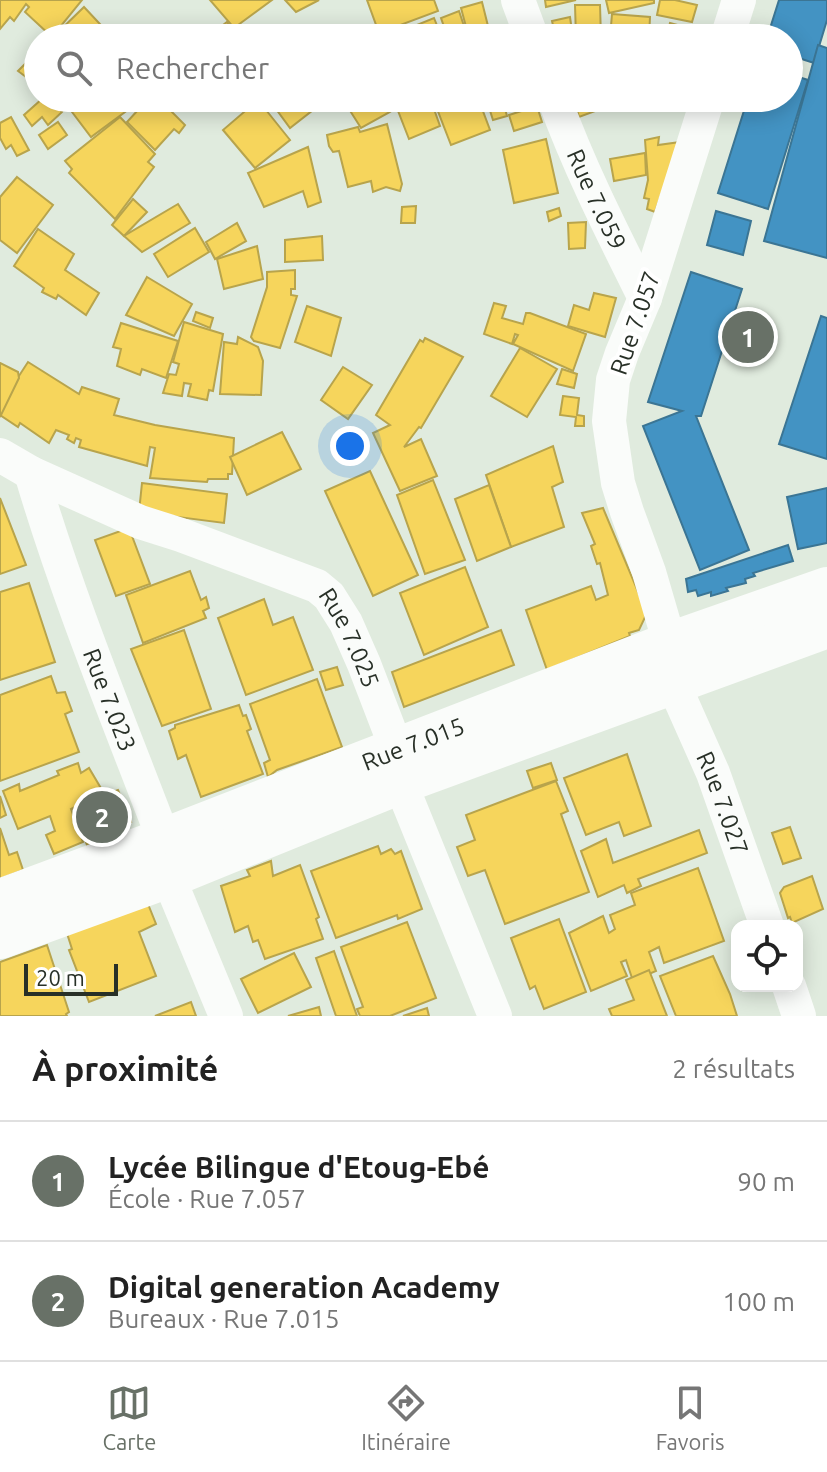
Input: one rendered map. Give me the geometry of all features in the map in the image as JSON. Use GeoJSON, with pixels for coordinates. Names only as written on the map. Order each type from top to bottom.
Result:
{"type":"FeatureCollection","features":[{"type":"Feature","properties":{"kind":"main road","name":"Rue 7.015"},"geometry":{"type":"LineString","coordinates":[[0,937],[166,858],[671,663],[827,589]]}},
{"type":"Feature","properties":{"kind":"main road","name":"Rue 7.015"},"geometry":{"type":"LineString","coordinates":[[671,663],[827,626]]}},
{"type":"Feature","properties":{"kind":"main road","name":"Rue 7.015"},"geometry":{"type":"LineString","coordinates":[[0,901],[166,858]]}},
{"type":"Feature","properties":{"kind":"street"},"geometry":{"type":"LineString","coordinates":[[518,0],[527,24]]}},
{"type":"Feature","properties":{"kind":"street"},"geometry":{"type":"LineString","coordinates":[[731,24],[739,0]]}},
{"type":"Feature","properties":{"kind":"street","name":"Rue 7.059"},"geometry":{"type":"LineString","coordinates":[[559,112],[596,200],[645,298]]}},
{"type":"Feature","properties":{"kind":"street","name":"Rue 7.057"},"geometry":{"type":"LineString","coordinates":[[671,663],[649,572],[618,483],[609,421],[613,380],[645,298],[704,112]]}},
{"type":"Feature","properties":{"kind":"street","name":"Rue 7.025"},"geometry":{"type":"LineString","coordinates":[[0,455],[31,473],[140,522],[317,586],[329,596],[346,623],[364,664],[399,766],[495,1016]]}},
{"type":"Feature","properties":{"kind":"street","name":"Rue 7.023"},"geometry":{"type":"LineString","coordinates":[[31,473],[47,529],[226,1016]]}},
{"type":"Feature","properties":{"kind":"street","name":"Rue 7.027"},"geometry":{"type":"LineString","coordinates":[[671,663],[765,920]]}},
{"type":"Feature","properties":{"kind":"street"},"geometry":{"type":"LineString","coordinates":[[791,992],[799,1016]]}},
{"type":"Feature","properties":{"kind":"building: Logements"},"geometry":{"type":"Polygon","coordinates":[[[0,0],[82,0],[63,24],[38,24],[25,12],[29,7],[26,4],[14,21],[10,17],[0,29],[0,0]]]}},
{"type":"Feature","properties":{"kind":"building: Logements"},"geometry":{"type":"Polygon","coordinates":[[[210,0],[272,0],[239,24],[231,24],[210,0]]]}},
{"type":"Feature","properties":{"kind":"building: Logements"},"geometry":{"type":"Polygon","coordinates":[[[285,0],[319,0],[296,12],[285,0]]]}},
{"type":"Feature","properties":{"kind":"building: Logements"},"geometry":{"type":"Polygon","coordinates":[[[367,0],[434,0],[438,11],[403,24],[376,24],[367,0]]]}},
{"type":"Feature","properties":{"kind":"building: Logements"},"geometry":{"type":"Polygon","coordinates":[[[545,0],[576,0],[546,7],[545,0]]]}},
{"type":"Feature","properties":{"kind":"building: Logements"},"geometry":{"type":"Polygon","coordinates":[[[606,0],[654,0],[654,3],[609,13],[606,0]]]}},
{"type":"Feature","properties":{"kind":"building: Logements"},"geometry":{"type":"Polygon","coordinates":[[[660,0],[697,5],[692,22],[657,15],[660,0]]]}},
{"type":"Feature","properties":{"kind":"building: Logements"},"geometry":{"type":"Polygon","coordinates":[[[482,2],[488,24],[465,24],[461,8],[482,2]]]}},
{"type":"Feature","properties":{"kind":"building: Logements"},"geometry":{"type":"Polygon","coordinates":[[[575,5],[600,5],[601,24],[576,24],[575,5]]]}},
{"type":"Feature","properties":{"kind":"building: Logements"},"geometry":{"type":"Polygon","coordinates":[[[84,7],[100,24],[66,24],[84,7]]]}},
{"type":"Feature","properties":{"kind":"building: Logements"},"geometry":{"type":"Polygon","coordinates":[[[459,11],[463,24],[443,24],[441,18],[459,11]]]}},
{"type":"Feature","properties":{"kind":"building: Logements"},"geometry":{"type":"Polygon","coordinates":[[[612,14],[650,17],[650,24],[611,24],[612,14]]]}},
{"type":"Feature","properties":{"kind":"building: Logements"},"geometry":{"type":"Polygon","coordinates":[[[570,17],[571,24],[553,24],[552,21],[570,17]]]}},
{"type":"Feature","properties":{"kind":"building: Logements"},"geometry":{"type":"Polygon","coordinates":[[[434,18],[436,24],[419,24],[434,18]]]}},
{"type":"Feature","properties":{"kind":"building: Logements"},"geometry":{"type":"Polygon","coordinates":[[[27,112],[62,112],[48,125],[42,117],[32,126],[24,115],[27,112]]]}},
{"type":"Feature","properties":{"kind":"building: Logements"},"geometry":{"type":"Polygon","coordinates":[[[72,112],[125,112],[91,137],[72,112]]]}},
{"type":"Feature","properties":{"kind":"building: Logements"},"geometry":{"type":"Polygon","coordinates":[[[136,112],[172,112],[185,125],[179,133],[174,129],[155,150],[127,122],[136,112]]]}},
{"type":"Feature","properties":{"kind":"building: Logements"},"geometry":{"type":"Polygon","coordinates":[[[244,112],[268,112],[290,140],[255,168],[223,130],[244,112]]]}},
{"type":"Feature","properties":{"kind":"building: Logements"},"geometry":{"type":"Polygon","coordinates":[[[278,112],[310,112],[290,128],[278,112]]]}},
{"type":"Feature","properties":{"kind":"building: Logements"},"geometry":{"type":"Polygon","coordinates":[[[351,112],[390,112],[361,128],[351,112]]]}},
{"type":"Feature","properties":{"kind":"building: Logements"},"geometry":{"type":"Polygon","coordinates":[[[398,112],[435,112],[440,126],[409,139],[398,112]]]}},
{"type":"Feature","properties":{"kind":"building: Logements"},"geometry":{"type":"Polygon","coordinates":[[[438,112],[483,112],[490,130],[451,145],[438,112]]]}},
{"type":"Feature","properties":{"kind":"building: Logements"},"geometry":{"type":"Polygon","coordinates":[[[490,112],[506,112],[507,116],[493,120],[490,112]]]}},
{"type":"Feature","properties":{"kind":"building: Logements"},"geometry":{"type":"Polygon","coordinates":[[[539,112],[542,122],[514,131],[509,115],[539,112]]]}},
{"type":"Feature","properties":{"kind":"building: Logements"},"geometry":{"type":"Polygon","coordinates":[[[11,117],[29,150],[17,156],[11,145],[6,149],[0,138],[0,123],[11,117]]]}},
{"type":"Feature","properties":{"kind":"building: Logements"},"geometry":{"type":"Polygon","coordinates":[[[120,117],[155,154],[148,162],[154,167],[115,219],[69,173],[72,169],[65,161],[120,117]]]}},
{"type":"Feature","properties":{"kind":"building: Logements"},"geometry":{"type":"Polygon","coordinates":[[[58,122],[67,135],[48,149],[39,135],[58,122]]]}},
{"type":"Feature","properties":{"kind":"building: Logements"},"geometry":{"type":"Polygon","coordinates":[[[387,124],[402,184],[400,191],[386,187],[373,192],[371,181],[348,187],[339,151],[333,152],[327,135],[358,127],[360,132],[387,124]]]}},
{"type":"Feature","properties":{"kind":"building: Logements"},"geometry":{"type":"Polygon","coordinates":[[[659,137],[658,145],[680,142],[655,212],[647,209],[649,199],[644,198],[648,180],[645,140],[659,137]]]}},
{"type":"Feature","properties":{"kind":"building: Logements"},"geometry":{"type":"Polygon","coordinates":[[[546,139],[558,193],[514,203],[503,150],[546,139]]]}},
{"type":"Feature","properties":{"kind":"building: Logements"},"geometry":{"type":"Polygon","coordinates":[[[308,147],[321,202],[308,207],[303,191],[264,207],[248,173],[308,147]]]}},
{"type":"Feature","properties":{"kind":"building: Logements"},"geometry":{"type":"Polygon","coordinates":[[[645,153],[646,175],[614,181],[610,159],[645,153]]]}},
{"type":"Feature","properties":{"kind":"building: Logements"},"geometry":{"type":"Polygon","coordinates":[[[17,177],[53,205],[17,253],[0,240],[0,197],[17,177]]]}},
{"type":"Feature","properties":{"kind":"building: Logements"},"geometry":{"type":"Polygon","coordinates":[[[133,199],[147,212],[124,236],[112,225],[133,199]]]}},
{"type":"Feature","properties":{"kind":"building: Logements"},"geometry":{"type":"Polygon","coordinates":[[[178,204],[190,223],[142,252],[124,236],[178,204]]]}},
{"type":"Feature","properties":{"kind":"building: Logements"},"geometry":{"type":"Polygon","coordinates":[[[416,206],[415,223],[401,223],[402,207],[416,206]]]}},
{"type":"Feature","properties":{"kind":"building: Logements"},"geometry":{"type":"Polygon","coordinates":[[[559,208],[561,216],[549,221],[547,212],[559,208]]]}},
{"type":"Feature","properties":{"kind":"building: Logements"},"geometry":{"type":"Polygon","coordinates":[[[586,222],[585,248],[569,249],[568,223],[586,222]]]}},
{"type":"Feature","properties":{"kind":"building: Logements"},"geometry":{"type":"Polygon","coordinates":[[[237,223],[246,241],[215,259],[206,242],[237,223]]]}},
{"type":"Feature","properties":{"kind":"building: Logements"},"geometry":{"type":"Polygon","coordinates":[[[195,228],[209,252],[168,277],[154,254],[195,228]]]}},
{"type":"Feature","properties":{"kind":"building: Logements"},"geometry":{"type":"Polygon","coordinates":[[[38,229],[74,254],[65,270],[99,293],[86,315],[58,295],[56,299],[42,292],[44,288],[14,266],[38,229]]]}},
{"type":"Feature","properties":{"kind":"building: Logements"},"geometry":{"type":"Polygon","coordinates":[[[322,236],[323,260],[285,262],[285,240],[322,236]]]}},
{"type":"Feature","properties":{"kind":"building: Logements"},"geometry":{"type":"Polygon","coordinates":[[[257,246],[263,279],[224,289],[217,259],[257,246]]]}},
{"type":"Feature","properties":{"kind":"building: Logements"},"geometry":{"type":"Polygon","coordinates":[[[295,270],[295,289],[291,289],[291,295],[297,296],[280,348],[254,341],[251,337],[267,287],[267,272],[295,270]]]}},
{"type":"Feature","properties":{"kind":"building: Logements"},"geometry":{"type":"Polygon","coordinates":[[[147,277],[192,304],[174,336],[126,315],[147,277]]]}},
{"type":"Feature","properties":{"kind":"building: Logements"},"geometry":{"type":"Polygon","coordinates":[[[594,293],[616,298],[605,337],[568,326],[574,305],[589,310],[594,293]]]}},
{"type":"Feature","properties":{"kind":"building: Logements"},"geometry":{"type":"Polygon","coordinates":[[[494,303],[506,306],[502,318],[523,324],[526,313],[530,313],[586,334],[573,371],[513,344],[518,335],[515,334],[512,344],[484,334],[494,303]]]}},
{"type":"Feature","properties":{"kind":"building: Logements"},"geometry":{"type":"Polygon","coordinates":[[[307,306],[341,318],[331,356],[295,342],[307,306]]]}},
{"type":"Feature","properties":{"kind":"building: Logements"},"geometry":{"type":"Polygon","coordinates":[[[196,312],[213,318],[210,328],[193,321],[196,312]]]}},
{"type":"Feature","properties":{"kind":"building: Logements"},"geometry":{"type":"Polygon","coordinates":[[[184,322],[223,334],[213,391],[209,390],[207,400],[188,396],[191,384],[184,383],[182,396],[163,393],[169,374],[176,375],[179,364],[173,362],[184,322]]]}},
{"type":"Feature","properties":{"kind":"building: Logements"},"geometry":{"type":"Polygon","coordinates":[[[121,323],[178,341],[166,378],[142,369],[140,375],[117,366],[121,349],[113,347],[121,323]]]}},
{"type":"Feature","properties":{"kind":"building: Logements"},"geometry":{"type":"Polygon","coordinates":[[[238,337],[258,347],[263,361],[261,395],[220,394],[224,342],[237,344],[238,337]]]}},
{"type":"Feature","properties":{"kind":"building: Logements"},"geometry":{"type":"Polygon","coordinates":[[[425,338],[463,357],[421,428],[404,447],[421,439],[437,476],[400,491],[373,433],[390,425],[376,415],[420,340],[423,342],[425,338]]]}},
{"type":"Feature","properties":{"kind":"building: Logements"},"geometry":{"type":"Polygon","coordinates":[[[520,348],[557,369],[527,417],[491,396],[520,348]]]}},
{"type":"Feature","properties":{"kind":"building: Logements"},"geometry":{"type":"Polygon","coordinates":[[[28,362],[79,394],[82,387],[119,399],[114,415],[234,438],[232,474],[228,474],[228,479],[208,479],[207,482],[150,478],[155,448],[150,447],[147,466],[79,447],[81,440],[76,438],[74,443],[67,439],[69,435],[56,430],[49,443],[20,423],[18,427],[0,415],[0,405],[28,362]]]}},
{"type":"Feature","properties":{"kind":"building: Logements"},"geometry":{"type":"Polygon","coordinates":[[[0,363],[18,372],[19,378],[0,417],[0,363]]]}},
{"type":"Feature","properties":{"kind":"building: Logements"},"geometry":{"type":"Polygon","coordinates":[[[343,367],[372,385],[348,419],[321,400],[343,367]]]}},
{"type":"Feature","properties":{"kind":"building: Logements"},"geometry":{"type":"Polygon","coordinates":[[[562,369],[577,374],[574,388],[557,384],[562,369]]]}},
{"type":"Feature","properties":{"kind":"building: Logements"},"geometry":{"type":"Polygon","coordinates":[[[563,396],[579,398],[577,415],[584,416],[584,426],[575,426],[576,417],[560,415],[563,396]]]}},
{"type":"Feature","properties":{"kind":"building: Logements"},"geometry":{"type":"Polygon","coordinates":[[[282,432],[301,469],[247,495],[230,457],[282,432]]]}},
{"type":"Feature","properties":{"kind":"building: Logements"},"geometry":{"type":"Polygon","coordinates":[[[553,446],[563,482],[552,487],[564,527],[511,547],[486,475],[553,446]]]}},
{"type":"Feature","properties":{"kind":"building: Logements"},"geometry":{"type":"Polygon","coordinates":[[[370,471],[418,575],[373,596],[325,491],[370,471]]]}},
{"type":"Feature","properties":{"kind":"building: Logements"},"geometry":{"type":"Polygon","coordinates":[[[433,480],[465,560],[425,574],[397,495],[433,480]]]}},
{"type":"Feature","properties":{"kind":"building: Logements"},"geometry":{"type":"Polygon","coordinates":[[[142,483],[227,494],[224,523],[139,512],[142,483]]]}},
{"type":"Feature","properties":{"kind":"building: Logements"},"geometry":{"type":"Polygon","coordinates":[[[489,485],[511,547],[477,561],[455,499],[489,485]]]}},
{"type":"Feature","properties":{"kind":"building: Logements"},"geometry":{"type":"Polygon","coordinates":[[[0,498],[26,565],[0,574],[0,498]]]}},
{"type":"Feature","properties":{"kind":"building: Logements"},"geometry":{"type":"Polygon","coordinates":[[[603,508],[647,613],[639,630],[629,633],[630,636],[547,670],[526,610],[591,586],[596,600],[608,595],[600,563],[597,564],[591,546],[595,544],[582,513],[603,508]]]}},
{"type":"Feature","properties":{"kind":"building: Logements"},"geometry":{"type":"Polygon","coordinates":[[[129,528],[150,584],[116,596],[95,540],[129,528]]]}},
{"type":"Feature","properties":{"kind":"building: Logements"},"geometry":{"type":"Polygon","coordinates":[[[465,567],[488,627],[424,655],[400,593],[465,567]]]}},
{"type":"Feature","properties":{"kind":"building: Logements"},"geometry":{"type":"Polygon","coordinates":[[[190,571],[201,600],[206,597],[209,608],[203,611],[206,618],[143,643],[126,595],[190,571]]]}},
{"type":"Feature","properties":{"kind":"building: Logements"},"geometry":{"type":"Polygon","coordinates":[[[29,583],[55,662],[0,680],[0,592],[29,583]]]}},
{"type":"Feature","properties":{"kind":"building: Logements"},"geometry":{"type":"Polygon","coordinates":[[[264,599],[273,625],[293,617],[313,670],[246,695],[218,618],[264,599]]]}},
{"type":"Feature","properties":{"kind":"building: Logements"},"geometry":{"type":"Polygon","coordinates":[[[184,630],[211,709],[162,726],[131,649],[184,630]]]}},
{"type":"Feature","properties":{"kind":"building: Logements"},"geometry":{"type":"Polygon","coordinates":[[[501,630],[514,665],[404,707],[392,672],[501,630]]]}},
{"type":"Feature","properties":{"kind":"building: Logements"},"geometry":{"type":"Polygon","coordinates":[[[337,667],[343,685],[326,690],[320,672],[337,667]]]}},
{"type":"Feature","properties":{"kind":"building: Logements"},"geometry":{"type":"Polygon","coordinates":[[[51,676],[57,693],[65,692],[72,711],[65,714],[79,752],[0,781],[0,695],[51,676]]]}},
{"type":"Feature","properties":{"kind":"building: Logements"},"geometry":{"type":"Polygon","coordinates":[[[317,679],[342,747],[277,770],[268,777],[264,763],[270,760],[250,704],[317,679]]]}},
{"type":"Feature","properties":{"kind":"building: Logements"},"geometry":{"type":"Polygon","coordinates":[[[239,705],[251,729],[247,731],[263,774],[201,797],[186,755],[178,759],[169,731],[175,725],[239,705]]]}},
{"type":"Feature","properties":{"kind":"building: Logements"},"geometry":{"type":"Polygon","coordinates":[[[627,754],[651,826],[624,836],[619,822],[586,835],[564,778],[627,754]]]}},
{"type":"Feature","properties":{"kind":"building: Logements"},"geometry":{"type":"Polygon","coordinates":[[[78,763],[81,773],[89,768],[105,795],[118,790],[131,822],[123,825],[124,830],[87,845],[73,808],[83,842],[54,854],[46,835],[55,831],[50,816],[18,829],[3,791],[19,784],[20,791],[59,775],[57,771],[78,763]]]}},
{"type":"Feature","properties":{"kind":"building: Logements"},"geometry":{"type":"Polygon","coordinates":[[[551,763],[557,780],[533,788],[527,771],[551,763]]]}},
{"type":"Feature","properties":{"kind":"building: Logements"},"geometry":{"type":"Polygon","coordinates":[[[556,781],[568,811],[561,814],[589,892],[505,924],[485,870],[468,876],[457,847],[475,840],[466,815],[556,781]]]}},
{"type":"Feature","properties":{"kind":"building: Logements"},"geometry":{"type":"Polygon","coordinates":[[[0,796],[6,815],[0,818],[0,796]]]}},
{"type":"Feature","properties":{"kind":"building: Logements"},"geometry":{"type":"Polygon","coordinates":[[[790,827],[801,858],[783,864],[772,833],[790,827]]]}},
{"type":"Feature","properties":{"kind":"building: Logements"},"geometry":{"type":"Polygon","coordinates":[[[0,828],[9,855],[17,852],[23,870],[0,879],[0,828]]]}},
{"type":"Feature","properties":{"kind":"building: Logements"},"geometry":{"type":"Polygon","coordinates":[[[699,830],[707,853],[638,879],[641,886],[627,893],[624,885],[598,897],[581,851],[606,839],[613,863],[699,830]]]}},
{"type":"Feature","properties":{"kind":"building: Logements"},"geometry":{"type":"Polygon","coordinates":[[[378,846],[381,854],[391,849],[395,854],[401,851],[422,909],[336,938],[311,871],[378,846]]]}},
{"type":"Feature","properties":{"kind":"building: Logements"},"geometry":{"type":"Polygon","coordinates":[[[271,861],[273,876],[300,865],[319,917],[316,919],[323,939],[265,959],[258,940],[253,942],[248,926],[235,932],[221,886],[250,876],[247,870],[271,861]]]}},
{"type":"Feature","properties":{"kind":"building: Logements"},"geometry":{"type":"Polygon","coordinates":[[[698,868],[724,941],[664,963],[659,947],[649,952],[656,971],[633,981],[626,960],[621,962],[627,976],[591,991],[569,933],[603,916],[609,933],[615,929],[610,915],[635,905],[631,893],[698,868]]]}},
{"type":"Feature","properties":{"kind":"building: Logements"},"geometry":{"type":"Polygon","coordinates":[[[812,876],[823,909],[799,920],[791,920],[780,893],[784,887],[812,876]]]}},
{"type":"Feature","properties":{"kind":"building: Logements"},"geometry":{"type":"Polygon","coordinates":[[[144,894],[156,924],[139,932],[156,976],[89,1002],[69,950],[72,949],[64,924],[144,894]]]}},
{"type":"Feature","properties":{"kind":"building: Logements"},"geometry":{"type":"Polygon","coordinates":[[[559,919],[586,992],[544,1009],[535,986],[530,989],[511,938],[559,919]]]}},
{"type":"Feature","properties":{"kind":"building: Logements"},"geometry":{"type":"Polygon","coordinates":[[[407,922],[436,998],[390,1016],[360,1016],[357,1009],[363,1007],[341,947],[407,922]]]}},
{"type":"Feature","properties":{"kind":"building: Logements"},"geometry":{"type":"Polygon","coordinates":[[[47,945],[69,1012],[67,1016],[0,1016],[0,962],[47,945]]]}},
{"type":"Feature","properties":{"kind":"building: Logements"},"geometry":{"type":"Polygon","coordinates":[[[334,951],[357,1016],[336,1016],[316,958],[334,951]]]}},
{"type":"Feature","properties":{"kind":"building: Logements"},"geometry":{"type":"Polygon","coordinates":[[[294,953],[311,987],[258,1013],[241,979],[294,953]]]}},
{"type":"Feature","properties":{"kind":"building: Logements"},"geometry":{"type":"Polygon","coordinates":[[[713,956],[737,1016],[676,1016],[660,976],[713,956]]]}},
{"type":"Feature","properties":{"kind":"building: Logements"},"geometry":{"type":"Polygon","coordinates":[[[649,970],[667,1016],[612,1016],[609,1009],[634,1000],[626,980],[649,970]]]}},
{"type":"Feature","properties":{"kind":"building: Logements"},"geometry":{"type":"Polygon","coordinates":[[[191,1002],[196,1016],[155,1016],[191,1002]]]}},
{"type":"Feature","properties":{"kind":"building: Logements"},"geometry":{"type":"Polygon","coordinates":[[[319,1007],[321,1016],[288,1016],[319,1007]]]}},
{"type":"Feature","properties":{"kind":"building: Logements"},"geometry":{"type":"Polygon","coordinates":[[[427,1008],[429,1016],[403,1016],[427,1008]]]}},
{"type":"Feature","properties":{"kind":"building: Bureaux"},"geometry":{"type":"Polygon","coordinates":[[[114,800],[123,825],[97,841],[81,809],[114,800]]]}},
{"type":"Feature","properties":{"kind":"building: Écoles"},"geometry":{"type":"Polygon","coordinates":[[[779,0],[827,0],[827,20],[814,63],[803,59],[803,24],[771,24],[779,0]]]}},
{"type":"Feature","properties":{"kind":"building: Écoles"},"geometry":{"type":"Polygon","coordinates":[[[818,45],[827,48],[827,258],[764,241],[800,112],[803,112],[803,99],[818,45]]]}},
{"type":"Feature","properties":{"kind":"building: Écoles"},"geometry":{"type":"Polygon","coordinates":[[[803,78],[808,80],[803,96],[803,78]]]}},
{"type":"Feature","properties":{"kind":"building: Écoles"},"geometry":{"type":"Polygon","coordinates":[[[744,112],[798,112],[768,209],[718,193],[744,112]]]}},
{"type":"Feature","properties":{"kind":"building: Écoles"},"geometry":{"type":"Polygon","coordinates":[[[716,211],[751,221],[743,255],[707,245],[716,211]]]}},
{"type":"Feature","properties":{"kind":"building: Écoles"},"geometry":{"type":"Polygon","coordinates":[[[691,272],[742,289],[701,416],[696,416],[749,550],[700,570],[643,426],[682,411],[648,402],[691,272]]]}},
{"type":"Feature","properties":{"kind":"building: Écoles"},"geometry":{"type":"Polygon","coordinates":[[[821,316],[827,318],[827,459],[779,444],[821,316]]]}},
{"type":"Feature","properties":{"kind":"building: Écoles"},"geometry":{"type":"Polygon","coordinates":[[[827,488],[827,543],[798,549],[787,497],[827,488]]]}},
{"type":"Feature","properties":{"kind":"building: Écoles"},"geometry":{"type":"Polygon","coordinates":[[[788,545],[793,561],[753,573],[755,576],[745,579],[746,583],[726,588],[728,591],[711,596],[711,592],[698,596],[696,590],[688,592],[686,579],[788,545]]]}},
{"type":"Feature","properties":{"kind":"place","name":"Lycée Bilingue d'Etoug-Ebé"},"geometry":{"type":"Point","coordinates":[748,337]}},
{"type":"Feature","properties":{"kind":"place","name":"Digital generation Academy"},"geometry":{"type":"Point","coordinates":[102,817]}}]}
